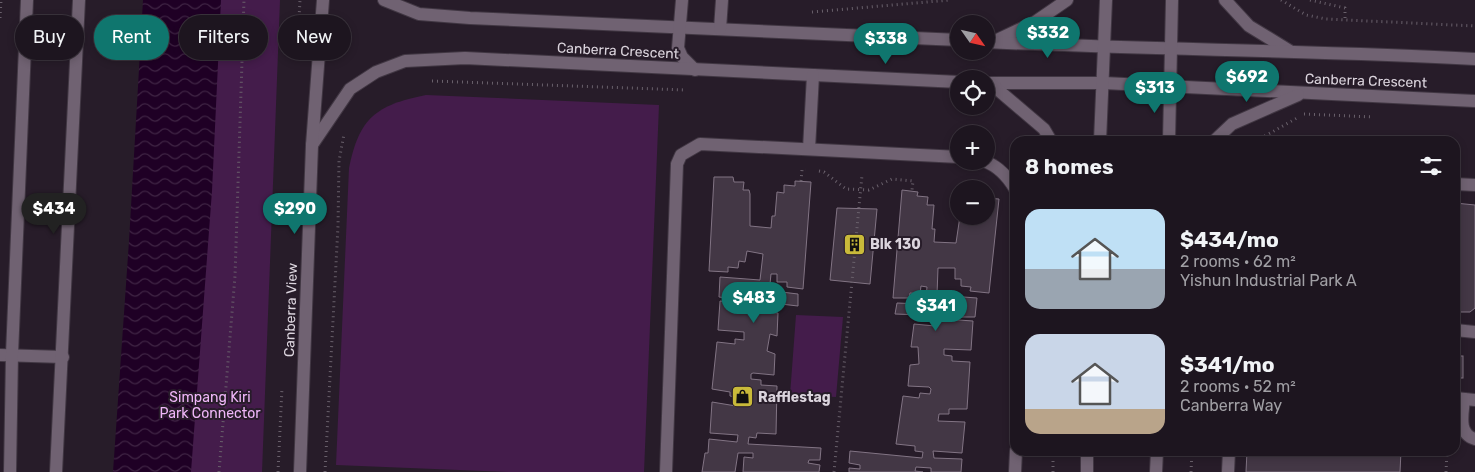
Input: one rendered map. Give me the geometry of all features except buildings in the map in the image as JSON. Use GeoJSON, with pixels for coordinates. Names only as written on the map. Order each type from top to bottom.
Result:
{"type":"FeatureCollection","features":[{"type":"Feature","properties":{"kind":"street"},"geometry":{"type":"LineString","coordinates":[[10,472],[6,354],[27,0]]}},
{"type":"Feature","properties":{"kind":"street"},"geometry":{"type":"LineString","coordinates":[[56,472],[79,0]]}},
{"type":"Feature","properties":{"kind":"street","name":"Canberra View"},"geometry":{"type":"LineString","coordinates":[[300,472],[312,144],[323,0]]}},
{"type":"Feature","properties":{"kind":"street","name":"Canberra Crescent"},"geometry":{"type":"LineString","coordinates":[[384,0],[419,14],[470,18],[950,40]]}},
{"type":"Feature","properties":{"kind":"street"},"geometry":{"type":"LineString","coordinates":[[682,0],[678,48],[682,57],[695,70]]}},
{"type":"Feature","properties":{"kind":"street"},"geometry":{"type":"LineString","coordinates":[[720,29],[722,0]]}},
{"type":"Feature","properties":{"kind":"street"},"geometry":{"type":"LineString","coordinates":[[995,40],[1036,22],[1066,0]]}},
{"type":"Feature","properties":{"kind":"street"},"geometry":{"type":"LineString","coordinates":[[1100,136],[1106,0]]}},
{"type":"Feature","properties":{"kind":"street"},"geometry":{"type":"LineString","coordinates":[[1169,136],[1172,0]]}},
{"type":"Feature","properties":{"kind":"street"},"geometry":{"type":"LineString","coordinates":[[1225,0],[1249,26],[1290,51]]}},
{"type":"Feature","properties":{"kind":"street","name":"Canberra Crescent"},"geometry":{"type":"LineString","coordinates":[[995,42],[1170,50],[1290,51],[1475,59]]}},
{"type":"Feature","properties":{"kind":"street","name":"Canberra Crescent"},"geometry":{"type":"LineString","coordinates":[[312,144],[350,89],[376,72],[405,61],[465,58],[950,82]]}},
{"type":"Feature","properties":{"kind":"street"},"geometry":{"type":"LineString","coordinates":[[809,149],[813,75]]}},
{"type":"Feature","properties":{"kind":"street","name":"Canberra Crescent"},"geometry":{"type":"LineString","coordinates":[[995,83],[1104,83],[1475,101]]}},
{"type":"Feature","properties":{"kind":"street"},"geometry":{"type":"LineString","coordinates":[[995,89],[1044,129],[1048,136]]}},
{"type":"Feature","properties":{"kind":"street"},"geometry":{"type":"LineString","coordinates":[[1219,136],[1232,124],[1300,94]]}},
{"type":"Feature","properties":{"kind":"street"},"geometry":{"type":"LineString","coordinates":[[666,472],[677,164],[681,155],[700,144],[950,157]]}},
{"type":"Feature","properties":{"kind":"street"},"geometry":{"type":"LineString","coordinates":[[995,167],[1010,181]]}},
{"type":"Feature","properties":{"kind":"street"},"geometry":{"type":"LineString","coordinates":[[1460,184],[1475,185]]}},
{"type":"Feature","properties":{"kind":"street"},"geometry":{"type":"LineString","coordinates":[[1460,330],[1475,332]]}},
{"type":"Feature","properties":{"kind":"street"},"geometry":{"type":"LineString","coordinates":[[6,354],[63,357]]}},
{"type":"Feature","properties":{"kind":"street"},"geometry":{"type":"LineString","coordinates":[[1465,399],[1464,431],[1467,436],[1475,438]]}},
{"type":"Feature","properties":{"kind":"street"},"geometry":{"type":"LineString","coordinates":[[1015,472],[1016,456]]}},
{"type":"Feature","properties":{"kind":"street"},"geometry":{"type":"LineString","coordinates":[[1087,456],[1087,472]]}},
{"type":"Feature","properties":{"kind":"street"},"geometry":{"type":"LineString","coordinates":[[1156,472],[1157,456]]}},
{"type":"Feature","properties":{"kind":"street"},"geometry":{"type":"LineString","coordinates":[[1228,472],[1229,456]]}},
{"type":"Feature","properties":{"kind":"path"},"geometry":{"type":"LineString","coordinates":[[0,18],[1,0]]}},
{"type":"Feature","properties":{"kind":"path"},"geometry":{"type":"LineString","coordinates":[[219,472],[235,276],[244,0]]}},
{"type":"Feature","properties":{"kind":"path"},"geometry":{"type":"LineString","coordinates":[[1281,0],[1306,15],[1345,20],[1475,26]]}},
{"type":"Feature","properties":{"kind":"path"},"geometry":{"type":"LineString","coordinates":[[1310,0],[1345,8],[1345,20]]}},
{"type":"Feature","properties":{"kind":"path"},"geometry":{"type":"LineString","coordinates":[[425,80],[694,90]]}},
{"type":"Feature","properties":{"kind":"path"},"geometry":{"type":"LineString","coordinates":[[1265,136],[1304,114],[1380,118]]}},
{"type":"Feature","properties":{"kind":"path"},"geometry":{"type":"LineString","coordinates":[[325,472],[338,226],[339,160],[345,132]]}},
{"type":"Feature","properties":{"kind":"path"},"geometry":{"type":"LineString","coordinates":[[801,181],[802,170],[809,170]]}},
{"type":"Feature","properties":{"kind":"path"},"geometry":{"type":"LineString","coordinates":[[816,171],[824,172],[846,189],[869,190],[892,179],[913,181],[912,190]]}},
{"type":"Feature","properties":{"kind":"path"},"geometry":{"type":"LineString","coordinates":[[834,472],[862,175]]}},
{"type":"Feature","properties":{"kind":"path"},"geometry":{"type":"LineString","coordinates":[[1052,456],[1053,472]]}},
{"type":"Feature","properties":{"kind":"path"},"geometry":{"type":"LineString","coordinates":[[1191,472],[1192,456]]}},
{"type":"Feature","properties":{"kind":"path"},"geometry":{"type":"LineString","coordinates":[[1446,472],[1447,456]]}},
{"type":"Feature","properties":{"kind":"green space","name":"Simpang Kiri Park Connector"},"geometry":{"type":"Polygon","coordinates":[[[173,0],[280,0],[262,472],[153,472],[173,0]]]}},
{"type":"Feature","properties":{"kind":"green space"},"geometry":{"type":"Polygon","coordinates":[[[426,95],[659,105],[644,472],[508,472],[336,465],[349,168],[353,151],[358,137],[372,116],[394,104],[426,95]]]}},
{"type":"Feature","properties":{"kind":"green space"},"geometry":{"type":"Polygon","coordinates":[[[796,315],[843,317],[836,397],[790,395],[796,315]]]}},
{"type":"Feature","properties":{"kind":"water"},"geometry":{"type":"Polygon","coordinates":[[[143,0],[221,0],[220,15],[179,15],[179,60],[218,60],[212,191],[191,472],[113,472],[140,60],[169,60],[169,15],[142,15],[143,0]]]}},
{"type":"Feature","properties":{"kind":"place","name":"Blk 130"},"geometry":{"type":"Point","coordinates":[854,244]}},
{"type":"Feature","properties":{"kind":"place","name":"Rafflestag"},"geometry":{"type":"Point","coordinates":[742,397]}}]}
